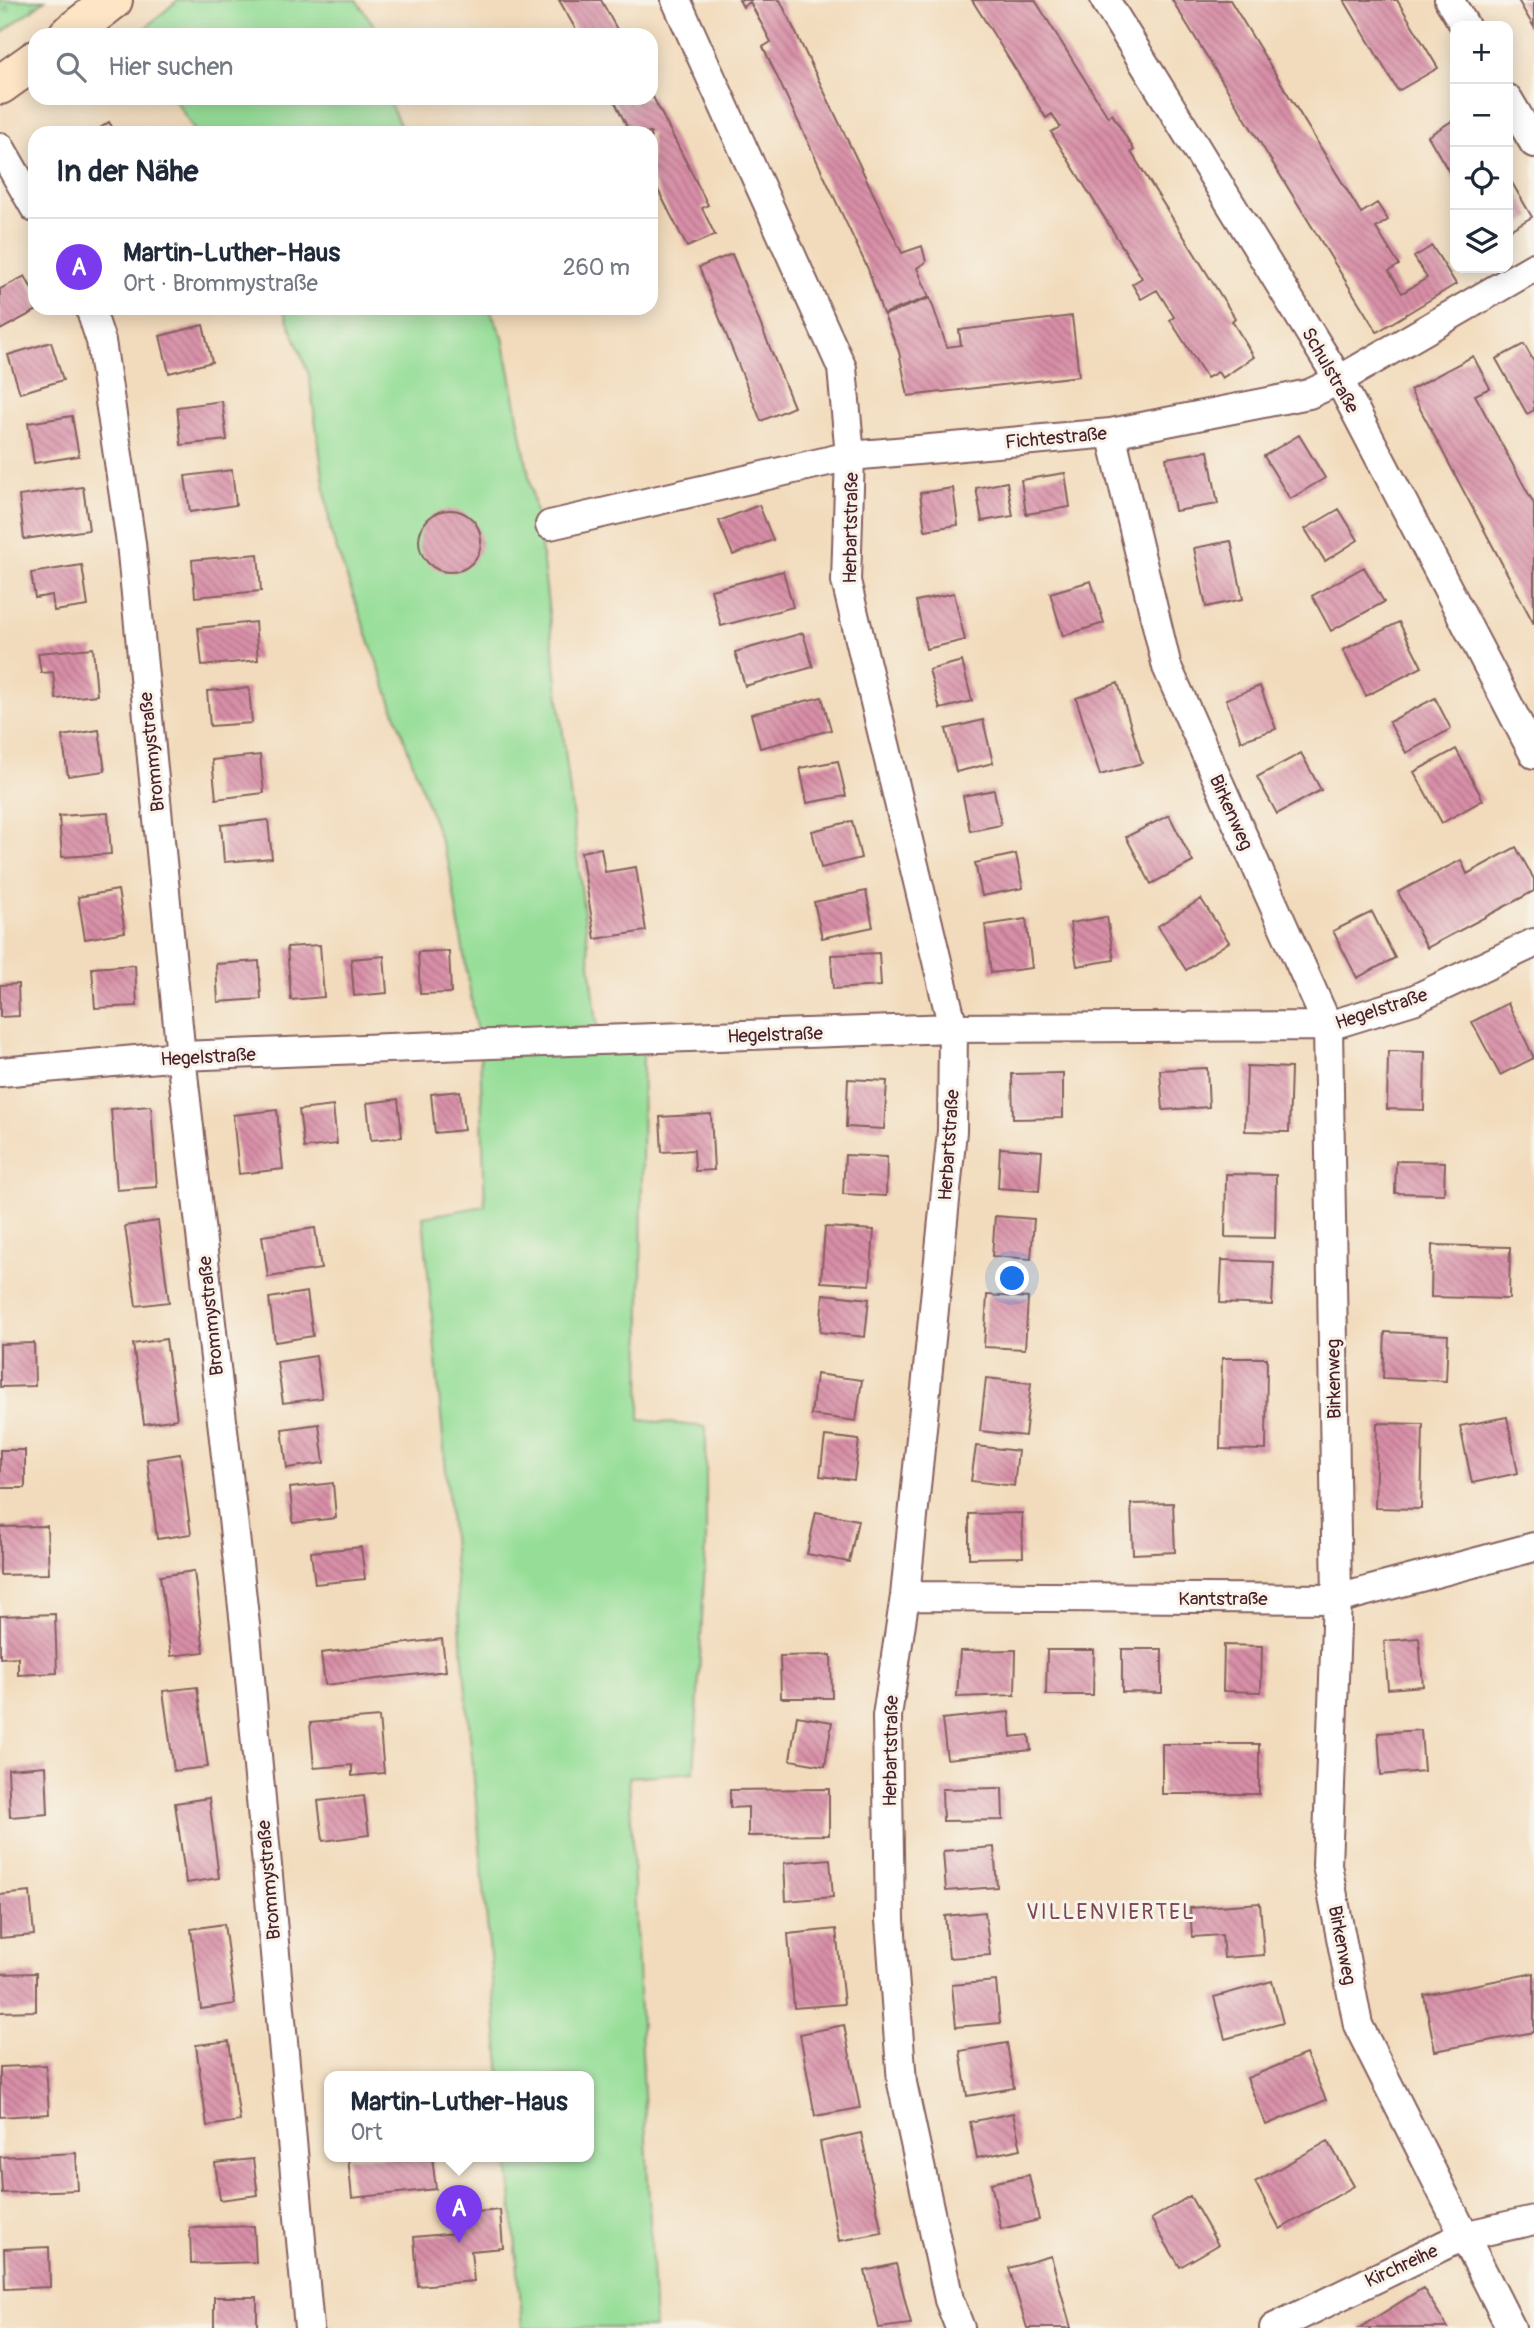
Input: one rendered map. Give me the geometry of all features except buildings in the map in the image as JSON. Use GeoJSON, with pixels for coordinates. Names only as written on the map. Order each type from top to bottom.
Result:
{"type":"FeatureCollection","features":[{"type":"Feature","properties":{"kind":"main road"},"geometry":{"type":"LineString","coordinates":[[77,28],[113,0]]}},
{"type":"Feature","properties":{"kind":"main road"},"geometry":{"type":"LineString","coordinates":[[0,85],[28,65]]}},
{"type":"Feature","properties":{"kind":"street","name":"Herbartstraße"},"geometry":{"type":"LineString","coordinates":[[676,0],[842,368],[850,456],[846,581],[953,1028],[952,1131],[905,1596],[887,1716],[890,1920],[902,2083],[949,2300],[960,2328]]}},
{"type":"Feature","properties":{"kind":"street","name":"Schulstraße"},"geometry":{"type":"LineString","coordinates":[[1105,0],[1339,380],[1534,754]]}},
{"type":"Feature","properties":{"kind":"street"},"geometry":{"type":"LineString","coordinates":[[1449,0],[1462,21]]}},
{"type":"Feature","properties":{"kind":"street"},"geometry":{"type":"LineString","coordinates":[[1513,107],[1534,143]]}},
{"type":"Feature","properties":{"kind":"street"},"geometry":{"type":"LineString","coordinates":[[0,147],[28,196]]}},
{"type":"Feature","properties":{"kind":"street","name":"Fichtestraße"},"geometry":{"type":"LineString","coordinates":[[550,525],[850,456],[1111,433],[1309,394],[1339,380],[1534,267]]}},
{"type":"Feature","properties":{"kind":"street","name":"Brommystraße"},"geometry":{"type":"LineString","coordinates":[[92,315],[101,341],[131,543],[181,1056],[246,1634],[309,2328]]}},
{"type":"Feature","properties":{"kind":"street","name":"Birkenweg"},"geometry":{"type":"LineString","coordinates":[[1111,433],[1167,667],[1328,1026],[1337,1599],[1327,1865],[1358,2025],[1511,2328]]}},
{"type":"Feature","properties":{"kind":"street","name":"Hegelstraße"},"geometry":{"type":"LineString","coordinates":[[0,1072],[181,1056],[953,1028],[1328,1026],[1413,1000],[1534,943]]}},
{"type":"Feature","properties":{"kind":"street","name":"Kantstraße"},"geometry":{"type":"LineString","coordinates":[[905,1596],[1337,1599],[1534,1547]]}},
{"type":"Feature","properties":{"kind":"street","name":"Kirchreihe"},"geometry":{"type":"LineString","coordinates":[[1274,2328],[1463,2236],[1534,2220]]}},
{"type":"Feature","properties":{"kind":"green space"},"geometry":{"type":"Polygon","coordinates":[[[0,0],[45,0],[0,34],[0,0]]]}},
{"type":"Feature","properties":{"kind":"green space"},"geometry":{"type":"Polygon","coordinates":[[[178,0],[356,0],[376,28],[145,28],[178,0]]]}},
{"type":"Feature","properties":{"kind":"green space"},"geometry":{"type":"Polygon","coordinates":[[[178,105],[390,105],[401,126],[192,126],[178,105]]]}},
{"type":"Feature","properties":{"kind":"green space"},"geometry":{"type":"Polygon","coordinates":[[[286,315],[492,315],[503,337],[539,529],[599,1040],[643,1045],[640,1420],[706,1427],[706,1542],[694,1772],[629,1777],[655,2328],[523,2328],[508,2162],[594,2162],[594,2071],[500,2071],[423,1217],[485,1206],[480,1051],[449,865],[331,533],[309,375],[286,315]]]}},
{"type":"Feature","properties":{"kind":"place","name":"Martin-Luther-Haus"},"geometry":{"type":"Point","coordinates":[459,2243]}},
{"type":"Feature","properties":{"kind":"district","name":"VILLENVIERTEL"},"geometry":{"type":"Point","coordinates":[1111,1912]}}]}
